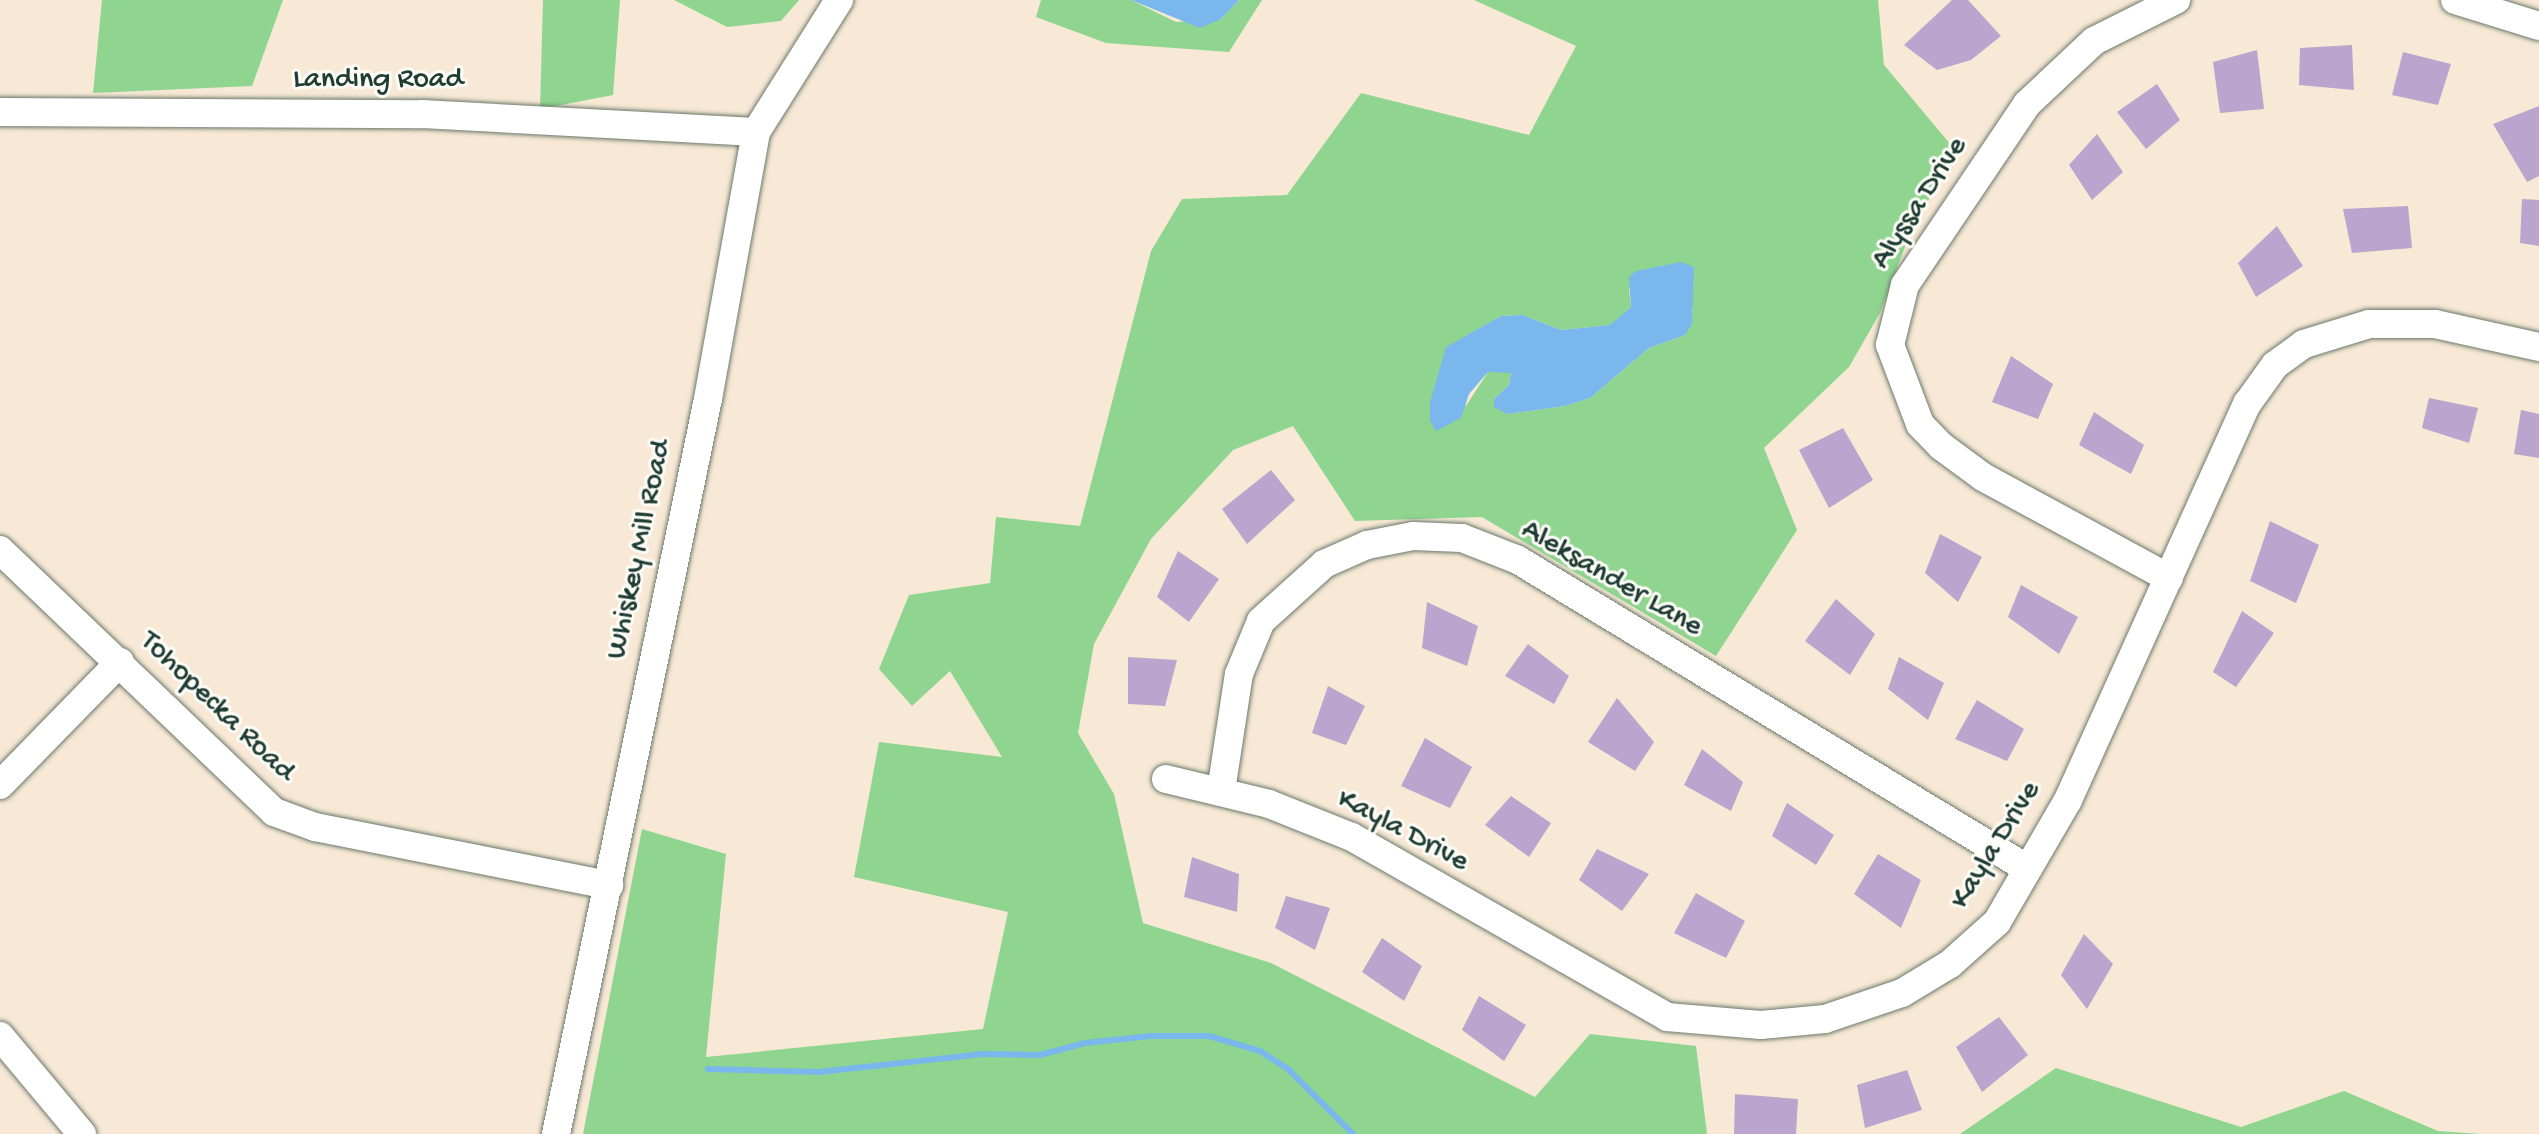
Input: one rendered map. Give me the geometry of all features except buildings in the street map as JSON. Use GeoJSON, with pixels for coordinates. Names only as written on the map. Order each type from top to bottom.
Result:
{"type":"FeatureCollection","features":[{"type":"Feature","properties":{"kind":"street","name":"Whiskey Mill Road"},"geometry":{"type":"LineString","coordinates":[[556,1134],[609,885],[756,132],[839,0]]}},
{"type":"Feature","properties":{"kind":"street","name":"Alyssa Drive"},"geometry":{"type":"LineString","coordinates":[[2169,578],[1983,477],[1941,446],[1920,424],[1890,345],[1905,285],[2027,104],[2094,41],[2176,0]]}},
{"type":"Feature","properties":{"kind":"street"},"geometry":{"type":"LineString","coordinates":[[2455,0],[2539,26]]}},
{"type":"Feature","properties":{"kind":"street","name":"Landing Road"},"geometry":{"type":"LineString","coordinates":[[0,112],[422,114],[756,132]]}},
{"type":"Feature","properties":{"kind":"street","name":"Kayla Drive"},"geometry":{"type":"LineString","coordinates":[[1166,779],[1221,791],[1352,837],[1667,1017],[1710,1024],[1825,1019],[1902,993],[1950,964],[1997,922],[2068,800],[2247,404],[2275,365],[2304,344],[2335,331],[2407,322],[2539,347]]}},
{"type":"Feature","properties":{"kind":"street","name":"Aleksander Lane"},"geometry":{"type":"LineString","coordinates":[[1221,791],[1239,674],[1261,621],[1324,564],[1367,545],[1413,536],[1462,538],[1518,560],[2028,869]]}},
{"type":"Feature","properties":{"kind":"street","name":"Tohopecka Road"},"geometry":{"type":"LineString","coordinates":[[0,550],[120,662],[261,801],[290,821],[609,885]]}},
{"type":"Feature","properties":{"kind":"street"},"geometry":{"type":"LineString","coordinates":[[0,785],[120,662]]}},
{"type":"Feature","properties":{"kind":"street"},"geometry":{"type":"LineString","coordinates":[[0,1036],[82,1134]]}},
{"type":"Feature","properties":{"kind":"green space"},"geometry":{"type":"Polygon","coordinates":[[[102,0],[283,0],[252,86],[93,93],[102,0]]]}},
{"type":"Feature","properties":{"kind":"green space"},"geometry":{"type":"Polygon","coordinates":[[[543,0],[620,0],[613,95],[540,109],[543,0]]]}},
{"type":"Feature","properties":{"kind":"green space"},"geometry":{"type":"Polygon","coordinates":[[[674,0],[799,0],[781,21],[727,27],[674,0]]]}},
{"type":"Feature","properties":{"kind":"green space"},"geometry":{"type":"Polygon","coordinates":[[[1041,0],[1131,0],[1176,22],[1221,19],[1239,0],[1262,0],[1229,52],[1106,43],[1036,17],[1041,0]]]}},
{"type":"Feature","properties":{"kind":"green space"},"geometry":{"type":"Polygon","coordinates":[[[1474,0],[1878,0],[1884,65],[1956,151],[1911,231],[1880,313],[1849,367],[1764,448],[1797,530],[1716,656],[1482,517],[1355,521],[1293,426],[1233,450],[1151,539],[1094,644],[1078,733],[1114,794],[1143,923],[1271,963],[1535,1097],[1590,1034],[1696,1046],[1707,1134],[583,1134],[642,829],[726,854],[706,1057],[983,1029],[1008,912],[854,877],[879,742],[1002,757],[950,671],[912,706],[879,669],[909,595],[990,583],[996,517],[1080,526],[1151,251],[1182,199],[1287,195],[1361,93],[1529,135],[1576,46],[1474,0]],[[1629,288],[1631,307],[1611,325],[1561,330],[1523,315],[1501,316],[1447,347],[1466,406],[1488,372],[1501,370],[1511,373],[1509,385],[1494,399],[1507,414],[1565,406],[1590,398],[1649,348],[1685,335],[1693,310],[1629,288]]]}},
{"type":"Feature","properties":{"kind":"green space"},"geometry":{"type":"Polygon","coordinates":[[[2056,1068],[2241,1127],[2344,1091],[2438,1131],[2481,1134],[1960,1134],[2056,1068]]]}},
{"type":"Feature","properties":{"kind":"water"},"geometry":{"type":"Polygon","coordinates":[[[1131,0],[1239,0],[1221,19],[1200,28],[1131,0]]]}},
{"type":"Feature","properties":{"kind":"water"},"geometry":{"type":"Polygon","coordinates":[[[1681,262],[1694,267],[1692,324],[1685,335],[1649,348],[1590,398],[1565,406],[1507,414],[1494,407],[1494,399],[1509,385],[1511,373],[1488,372],[1469,394],[1461,418],[1436,431],[1430,421],[1430,402],[1446,347],[1501,316],[1523,315],[1561,330],[1610,325],[1631,307],[1629,277],[1636,271],[1681,262]]]}},
{"type":"Feature","properties":{"kind":"waterway"},"geometry":{"type":"LineString","coordinates":[[708,1069],[819,1072],[983,1054],[1040,1055],[1085,1043],[1151,1036],[1209,1036],[1260,1051],[1289,1070],[1353,1134]]}}]}
